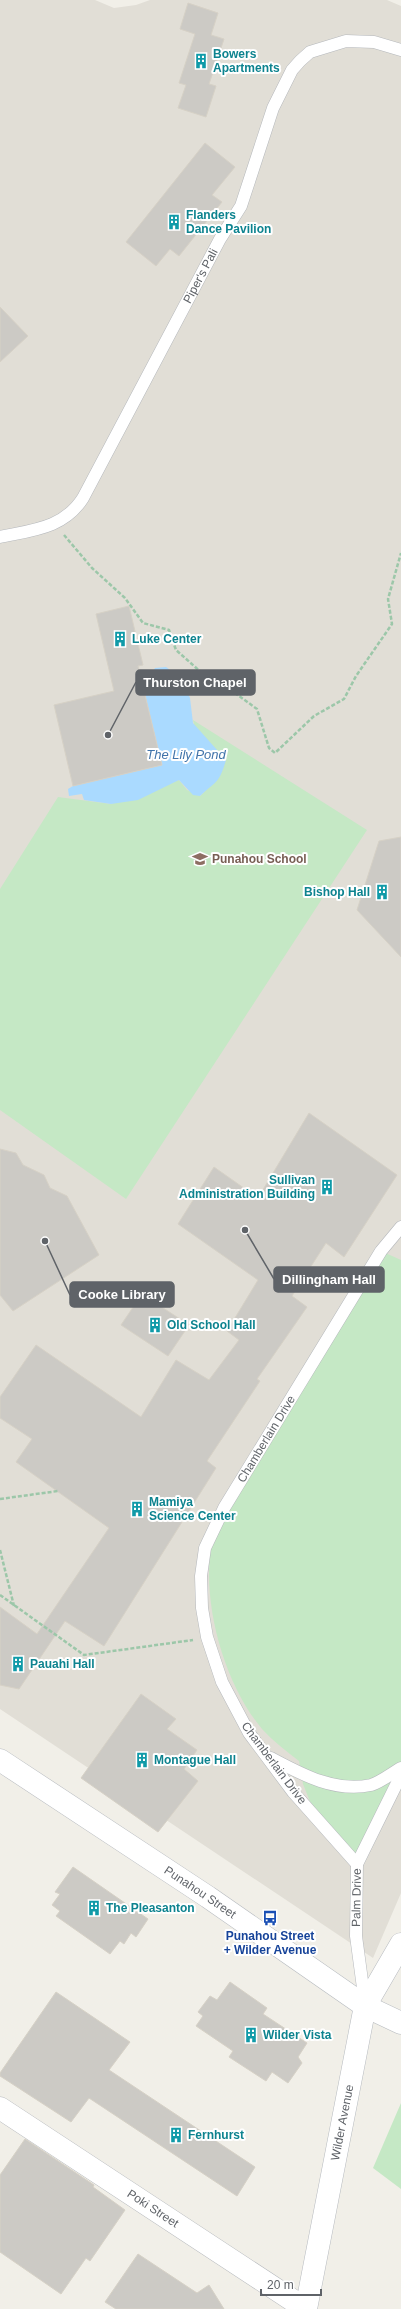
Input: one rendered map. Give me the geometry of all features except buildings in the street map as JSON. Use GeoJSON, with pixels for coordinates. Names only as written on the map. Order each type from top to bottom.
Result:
{"type":"FeatureCollection","features":[{"type":"Feature","properties":{"kind":"main road","name":"Punahou Street"},"geometry":{"type":"LineString","coordinates":[[0,1760],[208,1897],[366,2006],[401,2023]]}},
{"type":"Feature","properties":{"kind":"main road","name":"Wilder Avenue"},"geometry":{"type":"LineString","coordinates":[[306,2309],[366,2006],[401,1944]]}},
{"type":"Feature","properties":{"kind":"main road","name":"Poki Street"},"geometry":{"type":"LineString","coordinates":[[0,2108],[306,2309]]}},
{"type":"Feature","properties":{"kind":"lane","name":"Piper's Pali"},"geometry":{"type":"LineString","coordinates":[[0,538],[54,524],[71,513],[83,498],[220,239],[241,206],[273,108],[292,70],[310,52],[346,41],[374,42],[401,50]]}},
{"type":"Feature","properties":{"kind":"lane","name":"Chamberlain Drive"},"geometry":{"type":"LineString","coordinates":[[357,1864],[293,1792],[249,1733],[225,1688],[207,1638],[202,1608],[201,1576],[204,1548],[224,1508],[381,1251],[401,1228]]}},
{"type":"Feature","properties":{"kind":"lane"},"geometry":{"type":"LineString","coordinates":[[267,1756],[319,1782],[352,1788],[373,1784],[401,1768]]}},
{"type":"Feature","properties":{"kind":"lane","name":"Palm Drive"},"geometry":{"type":"LineString","coordinates":[[366,2006],[356,1936],[357,1864],[401,1775]]}},
{"type":"Feature","properties":{"kind":"path"},"geometry":{"type":"LineString","coordinates":[[54,524],[92,568],[125,598],[142,623],[169,630],[176,650],[211,681],[235,693],[258,709],[269,748],[275,753],[314,716],[344,699],[356,676],[392,624],[388,599],[401,553]]}},
{"type":"Feature","properties":{"kind":"path"},"geometry":{"type":"LineString","coordinates":[[0,1499],[58,1491]]}},
{"type":"Feature","properties":{"kind":"path"},"geometry":{"type":"LineString","coordinates":[[0,1550],[14,1606]]}},
{"type":"Feature","properties":{"kind":"path"},"geometry":{"type":"LineString","coordinates":[[0,1595],[84,1655],[207,1638]]}},
{"type":"Feature","properties":{"kind":"shaded area","name":"Punahou School"},"geometry":{"type":"Polygon","coordinates":[[[0,0],[95,0],[114,8],[136,5],[150,0],[387,0],[401,6],[401,1893],[373,1958],[0,1709],[0,0]]]}},
{"type":"Feature","properties":{"kind":"green space"},"geometry":{"type":"Polygon","coordinates":[[[193,720],[367,830],[126,1199],[0,1110],[0,889],[58,797],[111,804],[179,780],[187,790],[200,796],[209,787],[193,720]]]}},
{"type":"Feature","properties":{"kind":"green space"},"geometry":{"type":"Polygon","coordinates":[[[381,1251],[401,1260],[401,1775],[357,1864],[313,1809],[303,1784],[299,1761],[275,1742],[262,1729],[238,1692],[220,1647],[214,1623],[209,1577],[211,1549],[224,1508],[381,1251]]]}},
{"type":"Feature","properties":{"kind":"green space"},"geometry":{"type":"Polygon","coordinates":[[[401,2103],[401,2189],[373,2168],[401,2103]]]}},
{"type":"Feature","properties":{"kind":"water","name":"The Lily Pond"},"geometry":{"type":"Polygon","coordinates":[[[166,667],[181,678],[190,698],[193,723],[226,760],[219,778],[200,796],[193,795],[179,780],[138,800],[111,804],[84,800],[82,794],[69,796],[68,789],[73,786],[162,765],[145,695],[149,678],[155,668],[166,667]]]}},
{"type":"Feature","properties":{"kind":"place","name":"Bowers Apartments"},"geometry":{"type":"Point","coordinates":[201,61]}},
{"type":"Feature","properties":{"kind":"place","name":"Flanders Dance Pavilion"},"geometry":{"type":"Point","coordinates":[174,222]}},
{"type":"Feature","properties":{"kind":"place","name":"Luke Center"},"geometry":{"type":"Point","coordinates":[120,639]}},
{"type":"Feature","properties":{"kind":"place","name":"Thurston Chapel"},"geometry":{"type":"Point","coordinates":[108,735]}},
{"type":"Feature","properties":{"kind":"place","name":"Punahou School"},"geometry":{"type":"Point","coordinates":[200,859]}},
{"type":"Feature","properties":{"kind":"place","name":"Bishop Hall"},"geometry":{"type":"Point","coordinates":[382,892]}},
{"type":"Feature","properties":{"kind":"place","name":"Sullivan Administration Building"},"geometry":{"type":"Point","coordinates":[327,1187]}},
{"type":"Feature","properties":{"kind":"place","name":"Dillingham Hall"},"geometry":{"type":"Point","coordinates":[245,1230]}},
{"type":"Feature","properties":{"kind":"place","name":"Cooke Library"},"geometry":{"type":"Point","coordinates":[45,1241]}},
{"type":"Feature","properties":{"kind":"place","name":"Old School Hall"},"geometry":{"type":"Point","coordinates":[155,1325]}},
{"type":"Feature","properties":{"kind":"place","name":"Mamiya Science Center"},"geometry":{"type":"Point","coordinates":[137,1509]}},
{"type":"Feature","properties":{"kind":"place","name":"Pauahi Hall"},"geometry":{"type":"Point","coordinates":[18,1664]}},
{"type":"Feature","properties":{"kind":"place","name":"Montague Hall"},"geometry":{"type":"Point","coordinates":[142,1760]}},
{"type":"Feature","properties":{"kind":"place","name":"The Pleasanton"},"geometry":{"type":"Point","coordinates":[94,1908]}},
{"type":"Feature","properties":{"kind":"place","name":"Punahou Street + Wilder Avenue"},"geometry":{"type":"Point","coordinates":[270,1918]}},
{"type":"Feature","properties":{"kind":"place","name":"Wilder Vista"},"geometry":{"type":"Point","coordinates":[251,2035]}},
{"type":"Feature","properties":{"kind":"place","name":"Fernhurst"},"geometry":{"type":"Point","coordinates":[176,2135]}}]}
